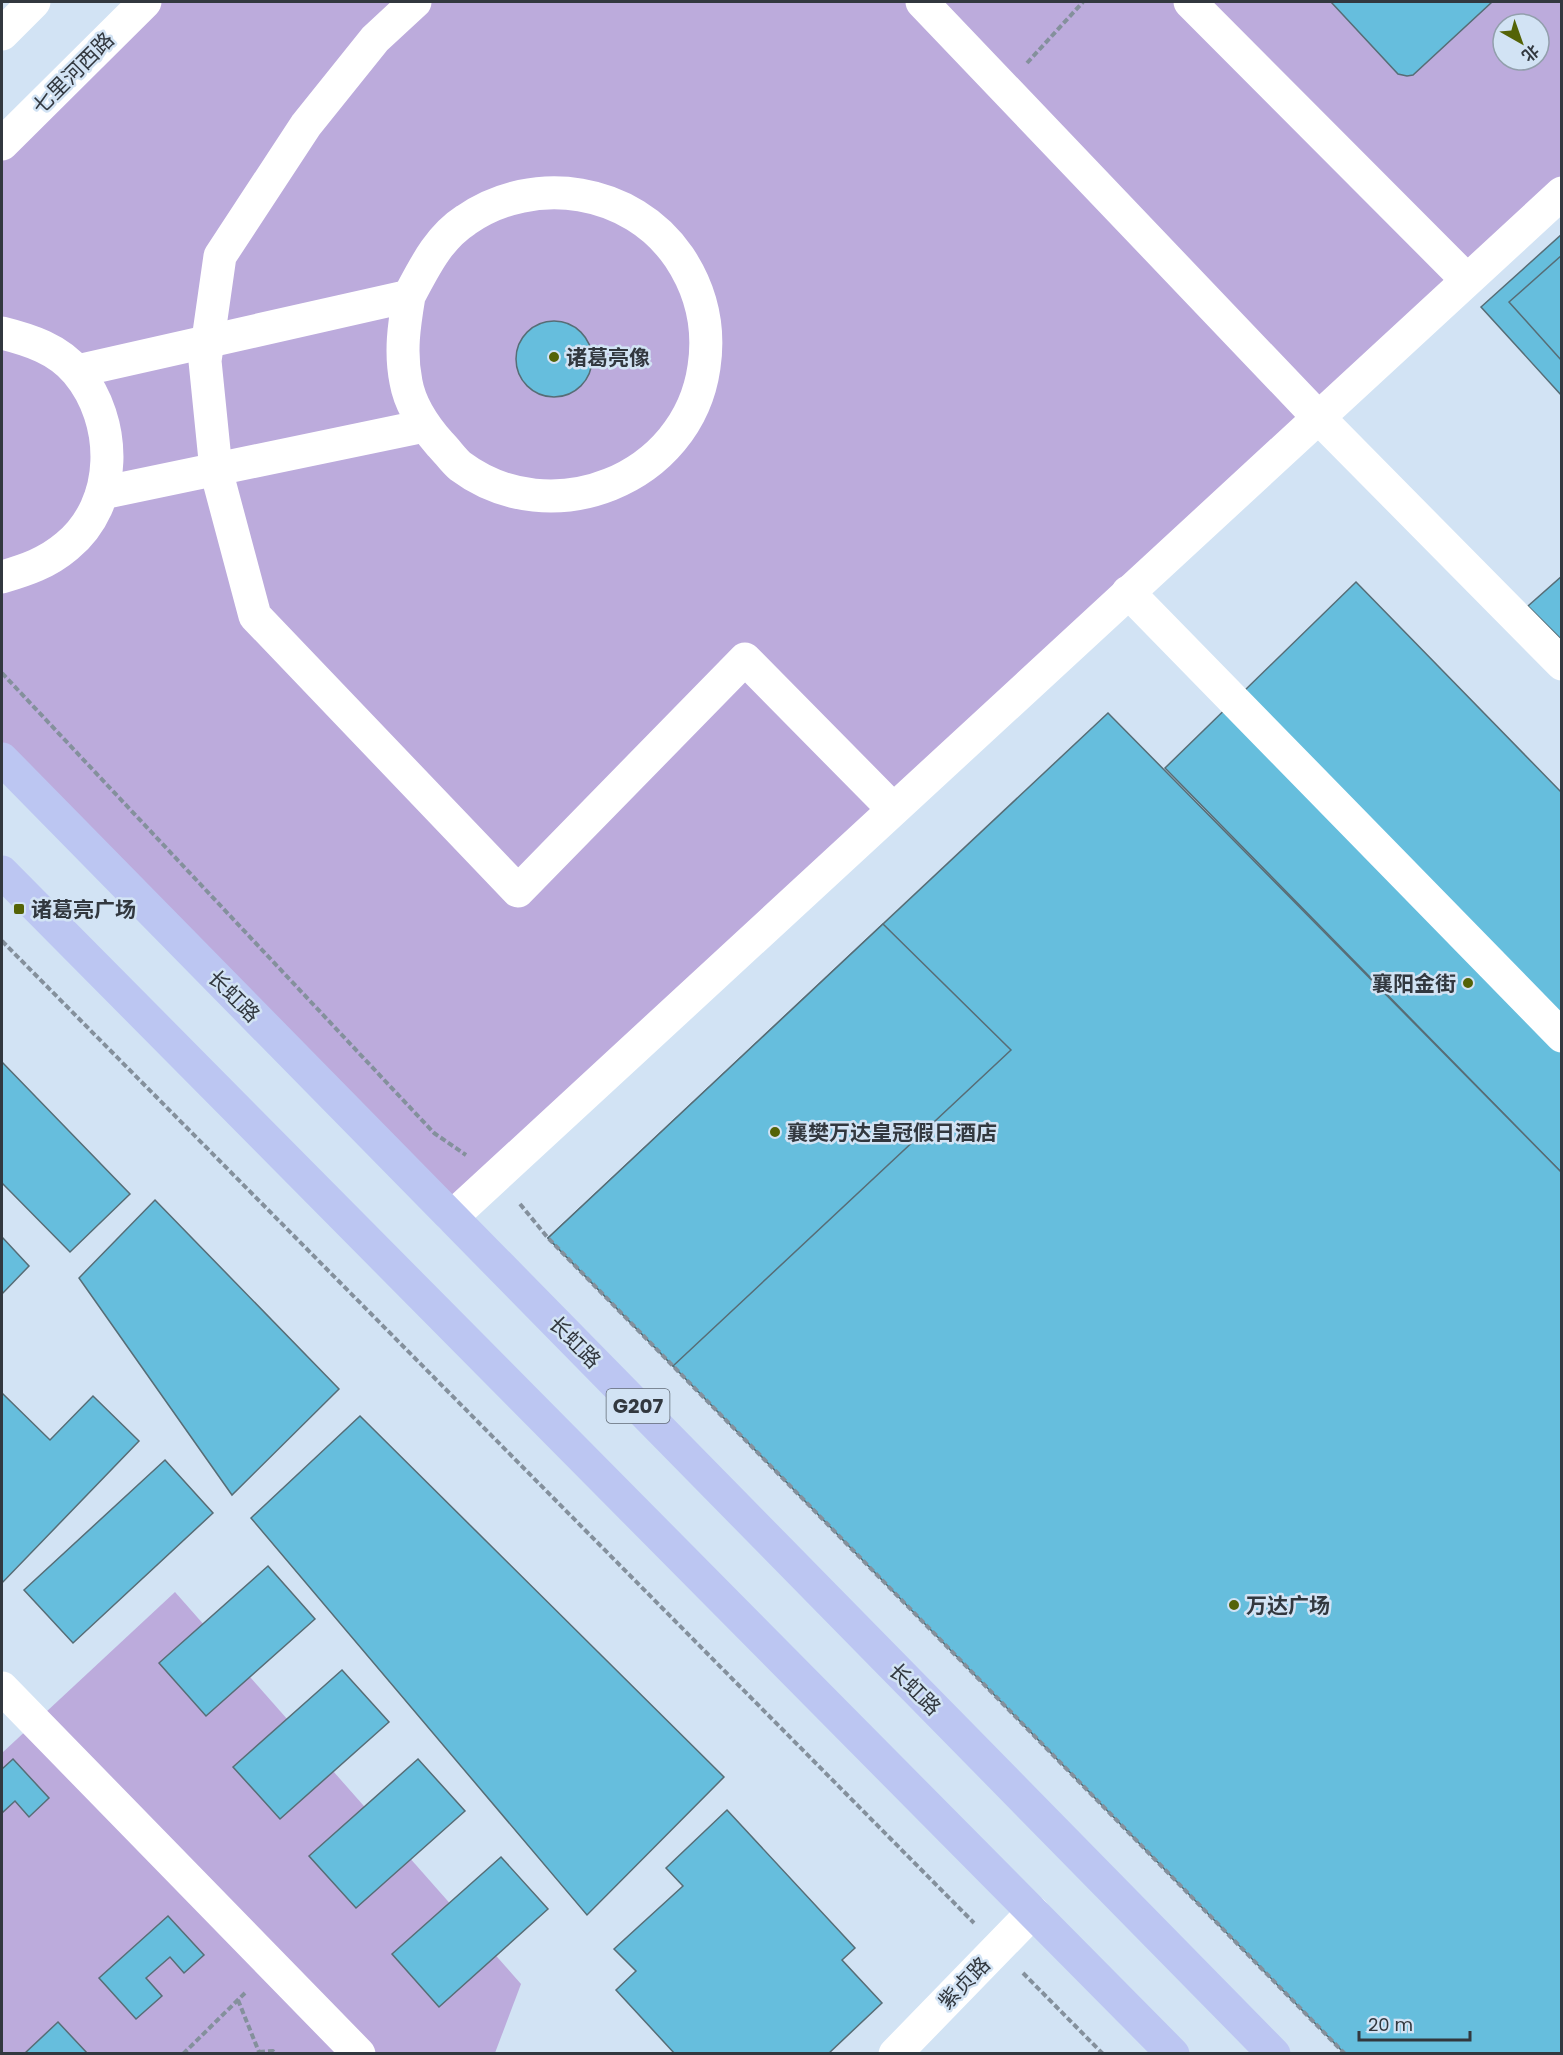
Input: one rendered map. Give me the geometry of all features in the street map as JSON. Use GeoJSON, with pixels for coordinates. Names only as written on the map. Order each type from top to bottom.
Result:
{"type":"FeatureCollection","features":[{"type":"Feature","properties":{"kind":"highway","name":"长虹路"},"geometry":{"type":"LineString","coordinates":[[2,759],[1274,2054]]}},
{"type":"Feature","properties":{"kind":"highway"},"geometry":{"type":"LineString","coordinates":[[2,872],[1173,2054]]}},
{"type":"Feature","properties":{"kind":"street"},"geometry":{"type":"LineString","coordinates":[[2,34],[34,2]]}},
{"type":"Feature","properties":{"kind":"street","name":"七里河西路"},"geometry":{"type":"LineString","coordinates":[[2,144],[145,2]]}},
{"type":"Feature","properties":{"kind":"street"},"geometry":{"type":"LineString","coordinates":[[415,2],[375,39],[306,125],[220,256],[205,361],[216,470],[255,616],[518,891],[745,659],[893,809]]}},
{"type":"Feature","properties":{"kind":"street"},"geometry":{"type":"LineString","coordinates":[[922,2],[1318,417],[1562,664]]}},
{"type":"Feature","properties":{"kind":"street"},"geometry":{"type":"LineString","coordinates":[[1190,2],[1467,279]]}},
{"type":"Feature","properties":{"kind":"street"},"geometry":{"type":"LineString","coordinates":[[544,192],[585,194],[631,211],[669,243],[690,273],[703,308],[707,347],[702,386],[684,426],[655,459],[623,481],[586,494],[557,497],[528,495],[492,484],[459,465],[424,426],[406,385],[401,341],[409,296],[433,252],[465,220],[505,200],[544,192]]}},
{"type":"Feature","properties":{"kind":"street"},"geometry":{"type":"LineString","coordinates":[[452,1217],[1562,193]]}},
{"type":"Feature","properties":{"kind":"street"},"geometry":{"type":"LineString","coordinates":[[77,371],[409,296]]}},
{"type":"Feature","properties":{"kind":"street"},"geometry":{"type":"LineString","coordinates":[[2,333],[34,341],[57,354],[77,371],[95,398],[106,429],[108,461],[102,493],[88,521],[68,546],[36,567],[2,577]]}},
{"type":"Feature","properties":{"kind":"street"},"geometry":{"type":"LineString","coordinates":[[102,493],[424,426]]}},
{"type":"Feature","properties":{"kind":"street"},"geometry":{"type":"LineString","coordinates":[[1128,592],[1562,1036]]}},
{"type":"Feature","properties":{"kind":"street"},"geometry":{"type":"LineString","coordinates":[[2,1688],[359,2054]]}},
{"type":"Feature","properties":{"kind":"street","name":"紫贞路"},"geometry":{"type":"LineString","coordinates":[[895,2054],[1034,1912]]}},
{"type":"Feature","properties":{"kind":"path"},"geometry":{"type":"LineString","coordinates":[[1004,88],[1083,2]]}},
{"type":"Feature","properties":{"kind":"path"},"geometry":{"type":"LineString","coordinates":[[2,673],[434,1133],[496,1176],[548,1238],[1345,2054]]}},
{"type":"Feature","properties":{"kind":"path"},"geometry":{"type":"LineString","coordinates":[[2,941],[1103,2054]]}},
{"type":"Feature","properties":{"kind":"path"},"geometry":{"type":"LineString","coordinates":[[183,2054],[273,1965]]}},
{"type":"Feature","properties":{"kind":"path"},"geometry":{"type":"LineString","coordinates":[[238,2000],[259,2053],[273,2050],[275,2054]]}},
{"type":"Feature","properties":{"kind":"shaded area"},"geometry":{"type":"Polygon","coordinates":[[[145,2],[1561,2],[1561,193],[452,1217],[2,759],[2,144],[145,2]]]}},
{"type":"Feature","properties":{"kind":"shaded area"},"geometry":{"type":"Polygon","coordinates":[[[175,1592],[521,1984],[495,2053],[2,2054],[2,1753],[175,1592]]]}},
{"type":"Feature","properties":{"kind":"building"},"geometry":{"type":"Polygon","coordinates":[[[1331,2],[1492,2],[1413,75],[1407,76],[1398,74],[1331,2]]]}},
{"type":"Feature","properties":{"kind":"building"},"geometry":{"type":"Polygon","coordinates":[[[1562,234],[1562,396],[1481,307],[1562,234]]]}},
{"type":"Feature","properties":{"kind":"building"},"geometry":{"type":"Polygon","coordinates":[[[1562,255],[1562,361],[1509,302],[1562,255]]]}},
{"type":"Feature","properties":{"kind":"building","name":"诸葛亮像"},"geometry":{"type":"Polygon","coordinates":[[[554,321],[569,324],[581,332],[589,344],[592,359],[589,374],[581,386],[569,394],[554,397],[539,394],[527,386],[519,374],[516,359],[519,344],[527,332],[539,324],[554,321]]]}},
{"type":"Feature","properties":{"kind":"building"},"geometry":{"type":"Polygon","coordinates":[[[1562,576],[1562,640],[1528,606],[1562,576]]]}},
{"type":"Feature","properties":{"kind":"building","name":"襄阳金街"},"geometry":{"type":"Polygon","coordinates":[[[1356,582],[1562,793],[1562,1173],[1165,768],[1356,582]]]}},
{"type":"Feature","properties":{"kind":"building","name":"万达广场"},"geometry":{"type":"Polygon","coordinates":[[[1108,713],[1562,1173],[1562,2054],[1345,2054],[548,1238],[1108,713]]]}},
{"type":"Feature","properties":{"kind":"building"},"geometry":{"type":"Polygon","coordinates":[[[883,924],[1011,1050],[673,1366],[548,1238],[883,924]]]}},
{"type":"Feature","properties":{"kind":"building"},"geometry":{"type":"Polygon","coordinates":[[[2,1062],[130,1194],[70,1252],[2,1183],[2,1062]]]}},
{"type":"Feature","properties":{"kind":"building"},"geometry":{"type":"Polygon","coordinates":[[[155,1200],[339,1389],[232,1495],[79,1278],[155,1200]]]}},
{"type":"Feature","properties":{"kind":"building"},"geometry":{"type":"Polygon","coordinates":[[[2,1237],[29,1266],[2,1294],[2,1237]]]}},
{"type":"Feature","properties":{"kind":"building"},"geometry":{"type":"Polygon","coordinates":[[[2,1393],[50,1440],[93,1396],[139,1441],[2,1583],[2,1393]]]}},
{"type":"Feature","properties":{"kind":"building"},"geometry":{"type":"Polygon","coordinates":[[[360,1416],[724,1777],[587,1915],[251,1518],[360,1416]]]}},
{"type":"Feature","properties":{"kind":"building"},"geometry":{"type":"Polygon","coordinates":[[[165,1460],[213,1513],[73,1643],[24,1590],[165,1460]]]}},
{"type":"Feature","properties":{"kind":"building"},"geometry":{"type":"Polygon","coordinates":[[[268,1566],[315,1619],[206,1716],[159,1663],[268,1566]]]}},
{"type":"Feature","properties":{"kind":"building"},"geometry":{"type":"Polygon","coordinates":[[[342,1670],[389,1722],[280,1819],[233,1767],[342,1670]]]}},
{"type":"Feature","properties":{"kind":"building"},"geometry":{"type":"Polygon","coordinates":[[[13,1759],[49,1798],[29,1817],[15,1801],[2,1813],[2,1769],[13,1759]]]}},
{"type":"Feature","properties":{"kind":"building"},"geometry":{"type":"Polygon","coordinates":[[[418,1759],[465,1811],[356,1908],[309,1856],[418,1759]]]}},
{"type":"Feature","properties":{"kind":"building"},"geometry":{"type":"Polygon","coordinates":[[[727,1810],[855,1948],[842,1960],[882,2003],[828,2054],[675,2054],[616,1990],[636,1971],[614,1949],[683,1886],[666,1868],[727,1810]]]}},
{"type":"Feature","properties":{"kind":"building"},"geometry":{"type":"Polygon","coordinates":[[[501,1857],[548,1909],[439,2007],[392,1954],[501,1857]]]}},
{"type":"Feature","properties":{"kind":"building"},"geometry":{"type":"Polygon","coordinates":[[[168,1916],[204,1955],[184,1973],[170,1957],[146,1978],[162,1996],[136,2019],[99,1978],[168,1916]]]}},
{"type":"Feature","properties":{"kind":"building"},"geometry":{"type":"Polygon","coordinates":[[[58,2022],[88,2054],[24,2054],[58,2022]]]}},
{"type":"Feature","properties":{"kind":"place","name":"诸葛亮像"},"geometry":{"type":"Point","coordinates":[554,357]}},
{"type":"Feature","properties":{"kind":"place","name":"诸葛亮广场"},"geometry":{"type":"Point","coordinates":[19,909]}},
{"type":"Feature","properties":{"kind":"place","name":"襄阳金街"},"geometry":{"type":"Point","coordinates":[1468,983]}},
{"type":"Feature","properties":{"kind":"place","name":"襄樊万达皇冠假日酒店"},"geometry":{"type":"Point","coordinates":[775,1132]}},
{"type":"Feature","properties":{"kind":"place","name":"万达广场"},"geometry":{"type":"Point","coordinates":[1234,1605]}}]}
